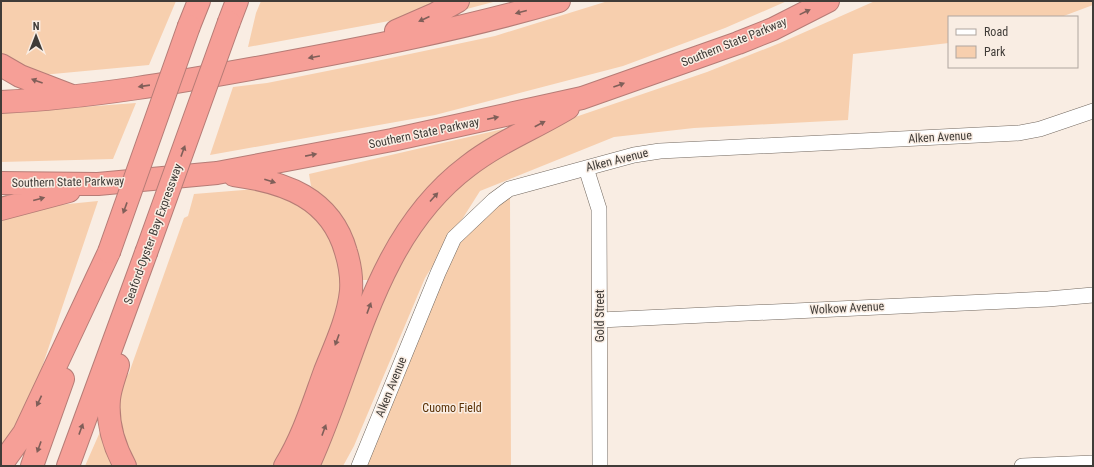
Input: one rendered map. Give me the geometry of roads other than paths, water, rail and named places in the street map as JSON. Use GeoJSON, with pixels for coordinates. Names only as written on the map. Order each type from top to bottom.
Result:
{"type":"FeatureCollection","features":[{"type":"Feature","properties":{"kind":"highway"},"geometry":{"type":"LineString","coordinates":[[190,26],[194,1]]}},
{"type":"Feature","properties":{"kind":"highway"},"geometry":{"type":"LineString","coordinates":[[32,466],[200,1]]}},
{"type":"Feature","properties":{"kind":"highway","name":"Seaford-Oyster Bay Expressway"},"geometry":{"type":"LineString","coordinates":[[68,466],[237,1]]}},
{"type":"Feature","properties":{"kind":"highway"},"geometry":{"type":"LineString","coordinates":[[352,50],[429,17],[458,1]]}},
{"type":"Feature","properties":{"kind":"highway"},"geometry":{"type":"LineString","coordinates":[[1,102],[73,96],[188,80],[446,31],[559,1]]}},
{"type":"Feature","properties":{"kind":"highway","name":"Southern State Parkway"},"geometry":{"type":"LineString","coordinates":[[1,183],[98,184],[218,173],[392,140],[582,98],[738,43],[828,1]]}},
{"type":"Feature","properties":{"kind":"highway"},"geometry":{"type":"LineString","coordinates":[[1,65],[20,76],[35,80],[73,96]]}},
{"type":"Feature","properties":{"kind":"highway"},"geometry":{"type":"LineString","coordinates":[[308,466],[322,437],[378,283],[411,226],[436,195],[468,166],[502,142],[541,124],[582,98]]}},
{"type":"Feature","properties":{"kind":"highway"},"geometry":{"type":"LineString","coordinates":[[218,173],[264,180],[290,188],[319,206],[338,229],[351,270],[351,291],[346,315],[298,445],[285,466]]}},
{"type":"Feature","properties":{"kind":"highway"},"geometry":{"type":"LineString","coordinates":[[1,210],[98,184]]}},
{"type":"Feature","properties":{"kind":"highway"},"geometry":{"type":"LineString","coordinates":[[1,465],[24,433],[109,252]]}},
{"type":"Feature","properties":{"kind":"highway"},"geometry":{"type":"LineString","coordinates":[[125,466],[117,452],[110,425],[109,399],[146,253]]}},
{"type":"Feature","properties":{"kind":"street","name":"Alken Avenue"},"geometry":{"type":"LineString","coordinates":[[359,466],[438,273],[454,238],[494,200],[509,189],[634,154],[660,151],[1019,133],[1040,129],[1093,111]]}},
{"type":"Feature","properties":{"kind":"street","name":"Gold Street"},"geometry":{"type":"LineString","coordinates":[[586,168],[599,209],[600,466]]}},
{"type":"Feature","properties":{"kind":"street","name":"Wolkow Avenue"},"geometry":{"type":"LineString","coordinates":[[600,320],[1048,299],[1093,295]]}},
{"type":"Feature","properties":{"kind":"street"},"geometry":{"type":"LineString","coordinates":[[1022,466],[1093,463]]}},
{"type":"Feature","properties":{"kind":"park label","name":"Cuomo Field"},"geometry":{"type":"Point","coordinates":[452,408]}}]}
